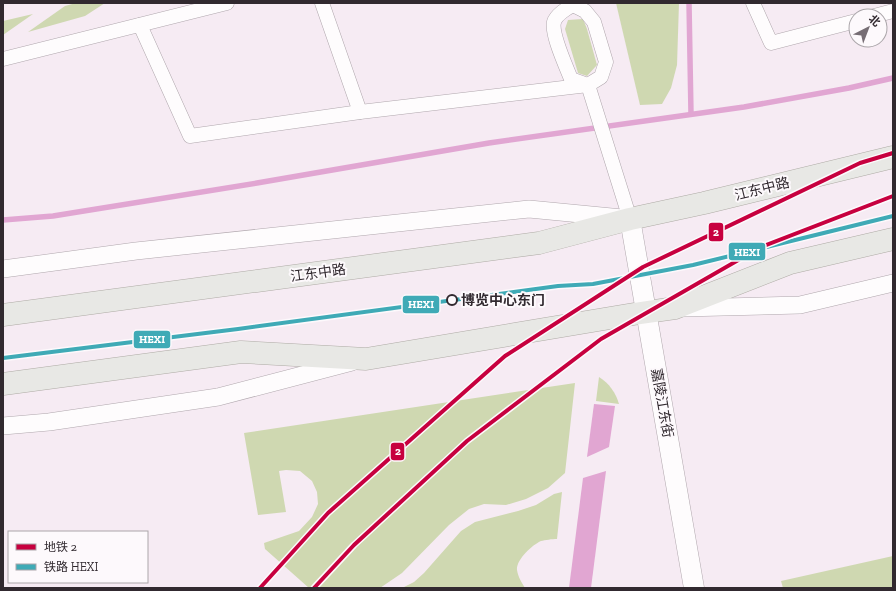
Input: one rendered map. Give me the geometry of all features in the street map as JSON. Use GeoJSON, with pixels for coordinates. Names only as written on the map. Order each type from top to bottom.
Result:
{"type":"FeatureCollection","features":[{"type":"Feature","properties":{"kind":"main road","name":"江东中路"},"geometry":{"type":"LineString","coordinates":[[3,315],[539,243],[630,219],[704,203],[893,157]]}},
{"type":"Feature","properties":{"kind":"main road","name":"嘉陵江东街"},"geometry":{"type":"LineString","coordinates":[[630,219],[694,588]]}},
{"type":"Feature","properties":{"kind":"main road"},"geometry":{"type":"LineString","coordinates":[[3,384],[241,352],[366,359],[675,308],[790,263],[893,239]]}},
{"type":"Feature","properties":{"kind":"street"},"geometry":{"type":"LineString","coordinates":[[3,59],[227,3]]}},
{"type":"Feature","properties":{"kind":"street"},"geometry":{"type":"LineString","coordinates":[[322,3],[360,112]]}},
{"type":"Feature","properties":{"kind":"street"},"geometry":{"type":"LineString","coordinates":[[753,3],[771,43],[848,23]]}},
{"type":"Feature","properties":{"kind":"street"},"geometry":{"type":"LineString","coordinates":[[140,25],[190,136],[360,112],[588,84],[601,77],[606,62],[594,22],[585,11],[572,4],[561,12],[554,21],[554,33],[571,79],[588,84]]}},
{"type":"Feature","properties":{"kind":"street"},"geometry":{"type":"LineString","coordinates":[[588,84],[630,219]]}},
{"type":"Feature","properties":{"kind":"street","name":"江东中路"},"geometry":{"type":"LineString","coordinates":[[3,269],[136,251],[529,209],[630,219]]}},
{"type":"Feature","properties":{"kind":"street"},"geometry":{"type":"LineString","coordinates":[[675,308],[800,305],[893,283]]}},
{"type":"Feature","properties":{"kind":"street"},"geometry":{"type":"LineString","coordinates":[[3,426],[49,422],[218,397],[366,359]]}},
{"type":"Feature","properties":{"kind":"green space"},"geometry":{"type":"Polygon","coordinates":[[[76,3],[105,3],[85,16],[28,32],[65,6],[76,3]]]}},
{"type":"Feature","properties":{"kind":"green space"},"geometry":{"type":"Polygon","coordinates":[[[616,3],[679,3],[677,65],[671,88],[662,104],[640,105],[616,3]]]}},
{"type":"Feature","properties":{"kind":"green space"},"geometry":{"type":"Polygon","coordinates":[[[33,14],[3,35],[3,21],[33,14]]]}},
{"type":"Feature","properties":{"kind":"green space"},"geometry":{"type":"Polygon","coordinates":[[[583,19],[597,65],[587,76],[578,73],[565,29],[568,20],[583,19]]]}},
{"type":"Feature","properties":{"kind":"green space"},"geometry":{"type":"Polygon","coordinates":[[[599,377],[612,389],[619,404],[596,401],[599,377]]]}},
{"type":"Feature","properties":{"kind":"green space"},"geometry":{"type":"Polygon","coordinates":[[[575,383],[565,473],[548,488],[526,499],[506,505],[484,504],[469,509],[449,525],[402,573],[380,588],[309,588],[265,549],[264,543],[299,531],[312,517],[318,504],[317,492],[312,481],[300,471],[279,471],[286,512],[258,515],[244,433],[575,383]]]}},
{"type":"Feature","properties":{"kind":"green space"},"geometry":{"type":"Polygon","coordinates":[[[562,492],[557,539],[537,543],[525,553],[517,566],[518,575],[525,588],[402,588],[414,582],[424,573],[461,531],[475,522],[536,505],[554,494],[562,492]]]}},
{"type":"Feature","properties":{"kind":"green space"},"geometry":{"type":"Polygon","coordinates":[[[893,556],[893,588],[783,588],[781,581],[893,556]]]}},
{"type":"Feature","properties":{"kind":"shaded area"},"geometry":{"type":"Polygon","coordinates":[[[594,404],[615,406],[609,447],[587,457],[594,404]]]}},
{"type":"Feature","properties":{"kind":"shaded area"},"geometry":{"type":"Polygon","coordinates":[[[606,471],[591,588],[569,588],[583,478],[606,471]]]}},
{"type":"Feature","properties":{"kind":"waterway"},"geometry":{"type":"LineString","coordinates":[[689,3],[691,114]]}},
{"type":"Feature","properties":{"kind":"waterway"},"geometry":{"type":"LineString","coordinates":[[3,220],[53,216],[489,143],[744,107],[849,88],[893,78]]}},
{"type":"Feature","properties":{"kind":"metro line","name":"2"},"geometry":{"type":"LineString","coordinates":[[260,588],[328,513],[505,356],[643,267],[860,163],[893,153]]}},
{"type":"Feature","properties":{"kind":"metro line","name":"2"},"geometry":{"type":"LineString","coordinates":[[314,588],[354,545],[467,441],[601,339],[761,247],[893,196]]}},
{"type":"Feature","properties":{"kind":"rail line","name":"HEXI"},"geometry":{"type":"LineString","coordinates":[[3,358],[238,329],[558,286],[593,284],[693,265],[893,216]]}},
{"type":"Feature","properties":{"kind":"place","name":"博览中心东门"},"geometry":{"type":"Point","coordinates":[452,300]}}]}
